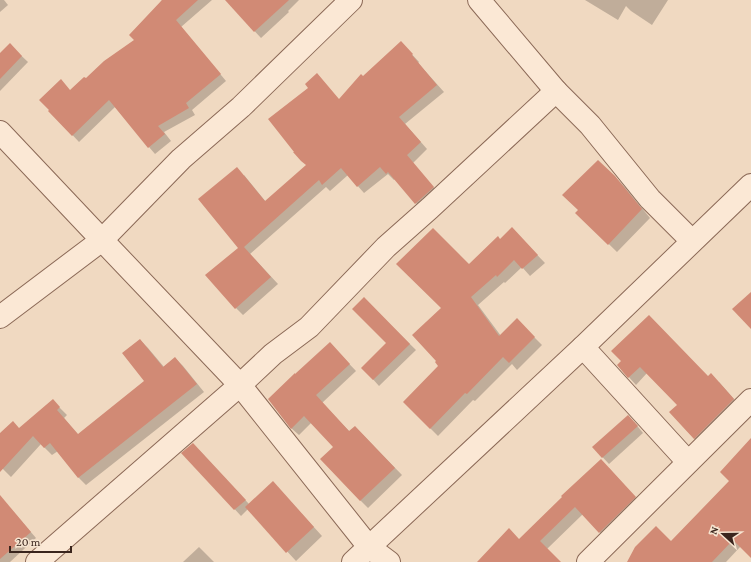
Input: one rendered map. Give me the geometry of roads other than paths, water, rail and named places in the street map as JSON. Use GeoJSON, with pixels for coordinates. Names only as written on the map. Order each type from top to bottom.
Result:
{"type":"FeatureCollection","features":[{"type":"Feature","properties":{"kind":"street"},"geometry":{"type":"LineString","coordinates":[[0,317],[102,240],[182,159],[241,107],[351,0]]}},
{"type":"Feature","properties":{"kind":"street"},"geometry":{"type":"LineString","coordinates":[[479,0],[556,91],[590,125],[650,199],[692,241]]}},
{"type":"Feature","properties":{"kind":"street"},"geometry":{"type":"LineString","coordinates":[[37,562],[274,354],[309,327],[386,247],[556,91]]}},
{"type":"Feature","properties":{"kind":"street"},"geometry":{"type":"LineString","coordinates":[[0,132],[240,384],[369,547],[389,562]]}},
{"type":"Feature","properties":{"kind":"street"},"geometry":{"type":"LineString","coordinates":[[353,562],[584,347],[751,185]]}},
{"type":"Feature","properties":{"kind":"street"},"geometry":{"type":"LineString","coordinates":[[584,347],[688,462]]}},
{"type":"Feature","properties":{"kind":"street"},"geometry":{"type":"LineString","coordinates":[[588,562],[751,400]]}}]}
